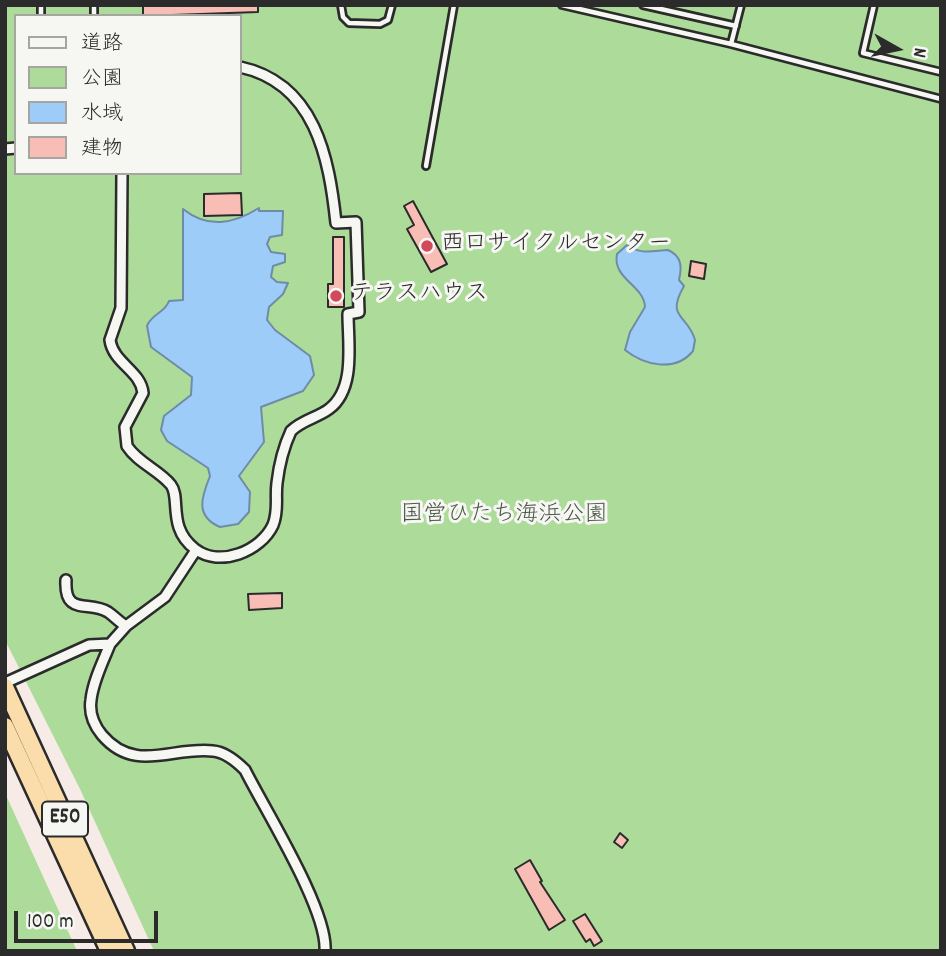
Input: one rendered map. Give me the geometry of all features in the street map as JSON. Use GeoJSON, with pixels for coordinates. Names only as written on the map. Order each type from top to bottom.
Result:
{"type":"FeatureCollection","features":[{"type":"Feature","properties":{"kind":"highway","name":"E50"},"geometry":{"type":"LineString","coordinates":[[5,685],[126,951]]}},
{"type":"Feature","properties":{"kind":"highway","name":"E50"},"geometry":{"type":"LineString","coordinates":[[5,726],[109,951]]}},
{"type":"Feature","properties":{"kind":"street"},"geometry":{"type":"LineString","coordinates":[[121,175],[121,308],[110,340],[116,356],[143,388],[141,403],[124,431],[127,446],[174,490],[178,525],[196,550],[228,556],[257,545],[266,536],[277,514],[278,479],[289,435],[294,427],[329,409],[343,390],[348,358],[348,314],[359,312],[356,222],[336,223],[331,171],[323,143],[303,105],[281,84],[242,68]]}},
{"type":"Feature","properties":{"kind":"street"},"geometry":{"type":"LineString","coordinates":[[196,550],[165,597],[126,626],[110,644],[90,703],[90,716],[97,729],[118,749],[132,754],[165,757],[209,750],[237,762],[245,770],[306,888],[326,939],[325,951]]}},
{"type":"Feature","properties":{"kind":"street"},"geometry":{"type":"LineString","coordinates":[[66,580],[65,592],[78,607],[108,612],[126,626]]}},
{"type":"Feature","properties":{"kind":"street"},"geometry":{"type":"LineString","coordinates":[[5,685],[89,645],[110,644]]}},
{"type":"Feature","properties":{"kind":"lane"},"geometry":{"type":"LineString","coordinates":[[341,5],[343,17],[349,23],[370,25],[388,20],[392,5]]}},
{"type":"Feature","properties":{"kind":"lane"},"geometry":{"type":"LineString","coordinates":[[426,166],[454,5]]}},
{"type":"Feature","properties":{"kind":"lane"},"geometry":{"type":"LineString","coordinates":[[562,5],[731,44],[941,99]]}},
{"type":"Feature","properties":{"kind":"lane"},"geometry":{"type":"LineString","coordinates":[[643,5],[736,26]]}},
{"type":"Feature","properties":{"kind":"lane"},"geometry":{"type":"LineString","coordinates":[[731,44],[741,5]]}},
{"type":"Feature","properties":{"kind":"lane"},"geometry":{"type":"LineString","coordinates":[[874,5],[863,53],[941,72]]}},
{"type":"Feature","properties":{"kind":"green space","name":"国営ひたち海浜公園"},"geometry":{"type":"Polygon","coordinates":[[[5,5],[941,5],[941,951],[154,951],[80,789],[5,640],[5,5]]]}},
{"type":"Feature","properties":{"kind":"green space"},"geometry":{"type":"Polygon","coordinates":[[[5,793],[77,951],[5,951],[5,793]]]}},
{"type":"Feature","properties":{"kind":"water"},"geometry":{"type":"Polygon","coordinates":[[[259,208],[259,211],[283,211],[282,235],[270,237],[267,244],[271,252],[285,254],[285,262],[273,266],[271,277],[277,282],[288,283],[283,294],[269,307],[267,320],[275,330],[310,356],[314,375],[303,391],[261,407],[264,442],[239,476],[250,492],[249,512],[238,524],[220,527],[206,517],[203,511],[203,498],[210,476],[208,468],[167,441],[161,430],[164,416],[191,395],[192,377],[151,347],[147,326],[169,301],[183,300],[183,209],[202,220],[221,222],[240,218],[259,208]]]}},
{"type":"Feature","properties":{"kind":"water"},"geometry":{"type":"Polygon","coordinates":[[[627,245],[642,251],[668,250],[678,259],[681,266],[679,280],[684,286],[677,311],[695,340],[693,351],[686,358],[669,364],[650,363],[625,350],[630,332],[645,307],[640,293],[619,270],[617,254],[627,245]]]}},
{"type":"Feature","properties":{"kind":"building"},"geometry":{"type":"Polygon","coordinates":[[[143,5],[258,5],[258,12],[143,14],[143,5]]]}},
{"type":"Feature","properties":{"kind":"building"},"geometry":{"type":"Polygon","coordinates":[[[241,193],[242,215],[204,216],[204,194],[241,193]]]}},
{"type":"Feature","properties":{"kind":"building","name":"西口サイクルセンター"},"geometry":{"type":"Polygon","coordinates":[[[413,201],[447,264],[431,272],[407,229],[414,225],[404,206],[413,201]]]}},
{"type":"Feature","properties":{"kind":"building"},"geometry":{"type":"Polygon","coordinates":[[[333,237],[344,237],[344,307],[328,307],[328,284],[333,284],[333,237]]]}},
{"type":"Feature","properties":{"kind":"building"},"geometry":{"type":"Polygon","coordinates":[[[691,261],[706,264],[704,279],[689,276],[691,261]]]}},
{"type":"Feature","properties":{"kind":"building"},"geometry":{"type":"Polygon","coordinates":[[[282,593],[282,608],[249,610],[248,594],[282,593]]]}},
{"type":"Feature","properties":{"kind":"building"},"geometry":{"type":"Polygon","coordinates":[[[620,833],[628,840],[622,848],[614,842],[620,833]]]}},
{"type":"Feature","properties":{"kind":"building"},"geometry":{"type":"Polygon","coordinates":[[[530,860],[542,881],[540,882],[565,920],[549,930],[515,869],[530,860]]]}},
{"type":"Feature","properties":{"kind":"building"},"geometry":{"type":"Polygon","coordinates":[[[585,914],[602,941],[594,946],[590,939],[586,942],[573,921],[585,914]]]}},
{"type":"Feature","properties":{"kind":"place","name":"西口サイクルセンター"},"geometry":{"type":"Point","coordinates":[427,246]}},
{"type":"Feature","properties":{"kind":"place","name":"テラスハウス"},"geometry":{"type":"Point","coordinates":[336,296]}}]}
